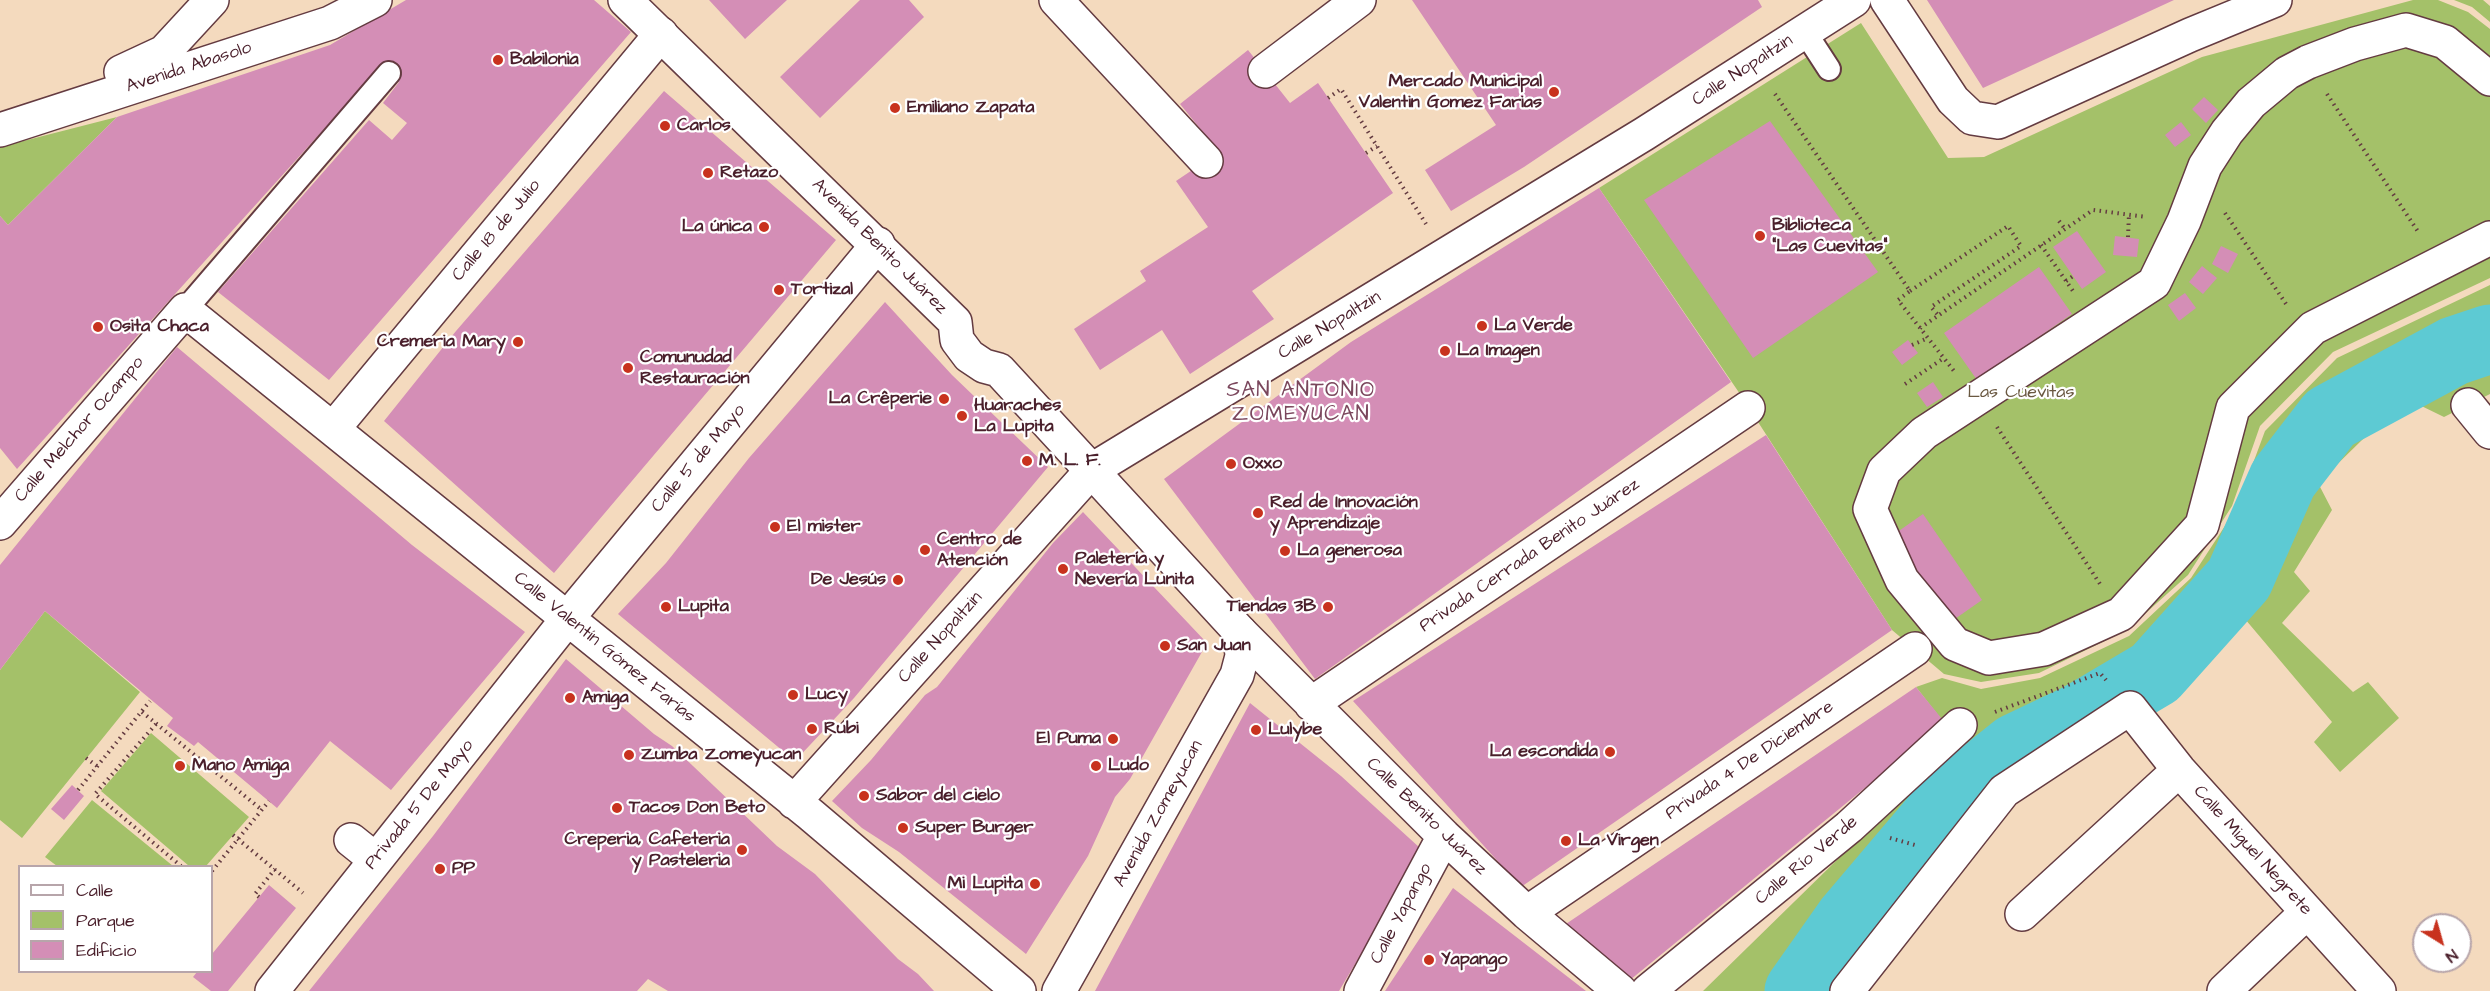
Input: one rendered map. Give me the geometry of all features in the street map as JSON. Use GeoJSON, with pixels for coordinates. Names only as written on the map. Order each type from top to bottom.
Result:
{"type":"FeatureCollection","features":[{"type":"Feature","properties":{"kind":"street"},"geometry":{"type":"LineString","coordinates":[[0,130],[164,52],[212,0]]}},
{"type":"Feature","properties":{"kind":"street","name":"Avenida Abasolo"},"geometry":{"type":"LineString","coordinates":[[0,130],[330,23],[375,0]]}},
{"type":"Feature","properties":{"kind":"street","name":"Avenida Benito Juárez"},"geometry":{"type":"LineString","coordinates":[[625,0],[878,244],[955,322],[957,340],[969,356],[984,366],[999,370],[1240,632]]}},
{"type":"Feature","properties":{"kind":"street"},"geometry":{"type":"LineString","coordinates":[[1056,0],[1206,161]]}},
{"type":"Feature","properties":{"kind":"street"},"geometry":{"type":"LineString","coordinates":[[1265,71],[1359,0]]}},
{"type":"Feature","properties":{"kind":"street","name":"Calle Nopaltzin"},"geometry":{"type":"LineString","coordinates":[[794,802],[1092,470],[1604,159],[1812,17],[1854,0]]}},
{"type":"Feature","properties":{"kind":"street"},"geometry":{"type":"LineString","coordinates":[[1887,0],[1953,100],[1972,118],[1998,122],[2190,35],[2275,0]]}},
{"type":"Feature","properties":{"kind":"street"},"geometry":{"type":"LineString","coordinates":[[2490,79],[2445,42],[2406,30],[2355,44],[2308,62],[2287,73],[2251,103],[2227,132],[2205,166],[2184,221],[2154,284],[1924,433],[1884,471],[1870,509],[1902,580],[1955,644],[1989,658],[2044,649],[2121,614],[2202,525],[2233,408],[2313,327],[2490,238]]}},
{"type":"Feature","properties":{"kind":"street","name":"Calle 18 de Julio"},"geometry":{"type":"LineString","coordinates":[[333,429],[661,34]]}},
{"type":"Feature","properties":{"kind":"street","name":"Calle 5 de Mayo"},"geometry":{"type":"LineString","coordinates":[[568,619],[878,244]]}},
{"type":"Feature","properties":{"kind":"street","name":"Calle Valentín Gómez Farías"},"geometry":{"type":"LineString","coordinates":[[185,310],[794,802],[1019,991]]}},
{"type":"Feature","properties":{"kind":"street","name":"Calle Melchor Ocampo"},"geometry":{"type":"LineString","coordinates":[[5,504],[185,310]]}},
{"type":"Feature","properties":{"kind":"street"},"geometry":{"type":"LineString","coordinates":[[2468,405],[2490,432]]}},
{"type":"Feature","properties":{"kind":"street","name":"Privada Cerrada Benito Juárez"},"geometry":{"type":"LineString","coordinates":[[1311,704],[1748,408]]}},
{"type":"Feature","properties":{"kind":"street","name":"Privada 5 De Mayo"},"geometry":{"type":"LineString","coordinates":[[272,991],[568,619]]}},
{"type":"Feature","properties":{"kind":"street","name":"Calle Benito Juárez"},"geometry":{"type":"LineString","coordinates":[[1240,632],[1444,836],[1527,913],[1620,991]]}},
{"type":"Feature","properties":{"kind":"street","name":"Avenida Zomeyucan"},"geometry":{"type":"LineString","coordinates":[[1059,991],[1238,675],[1242,656],[1240,632]]}},
{"type":"Feature","properties":{"kind":"street","name":"Privada 4 De Diciembre"},"geometry":{"type":"LineString","coordinates":[[1527,913],[1915,649]]}},
{"type":"Feature","properties":{"kind":"street","name":"Calle Miguel Negrete"},"geometry":{"type":"LineString","coordinates":[[1847,991],[2004,791],[2130,708],[2179,770],[2379,991]]}},
{"type":"Feature","properties":{"kind":"street","name":"Calle Río Verde"},"geometry":{"type":"LineString","coordinates":[[1648,991],[1849,827],[1960,725]]}},
{"type":"Feature","properties":{"kind":"street"},"geometry":{"type":"LineString","coordinates":[[2022,914],[2179,770]]}},
{"type":"Feature","properties":{"kind":"street","name":"Calle Yapango"},"geometry":{"type":"LineString","coordinates":[[1361,991],[1444,836]]}},
{"type":"Feature","properties":{"kind":"street"},"geometry":{"type":"LineString","coordinates":[[351,840],[376,860]]}},
{"type":"Feature","properties":{"kind":"street"},"geometry":{"type":"LineString","coordinates":[[2224,991],[2307,912]]}},
{"type":"Feature","properties":{"kind":"lane"},"geometry":{"type":"LineString","coordinates":[[1812,17],[1829,69]]}},
{"type":"Feature","properties":{"kind":"lane"},"geometry":{"type":"LineString","coordinates":[[185,310],[370,107],[389,80]]}},
{"type":"Feature","properties":{"kind":"path"},"geometry":{"type":"LineString","coordinates":[[2308,62],[2344,121],[2439,264]]}},
{"type":"Feature","properties":{"kind":"path"},"geometry":{"type":"LineString","coordinates":[[1328,98],[1341,89],[1427,225]]}},
{"type":"Feature","properties":{"kind":"path"},"geometry":{"type":"LineString","coordinates":[[1781,90],[1773,95],[1910,291]]}},
{"type":"Feature","properties":{"kind":"path"},"geometry":{"type":"LineString","coordinates":[[1366,153],[1377,146]]}},
{"type":"Feature","properties":{"kind":"path"},"geometry":{"type":"LineString","coordinates":[[2198,184],[2214,197],[2306,335]]}},
{"type":"Feature","properties":{"kind":"path"},"geometry":{"type":"LineString","coordinates":[[1920,328],[2093,210],[2184,221]]}},
{"type":"Feature","properties":{"kind":"path"},"geometry":{"type":"LineString","coordinates":[[2128,237],[2129,214]]}},
{"type":"Feature","properties":{"kind":"path"},"geometry":{"type":"LineString","coordinates":[[2059,221],[2065,229]]}},
{"type":"Feature","properties":{"kind":"path"},"geometry":{"type":"LineString","coordinates":[[1938,315],[1931,307],[2021,246],[2008,226],[1898,300],[1993,420],[2121,614]]}},
{"type":"Feature","properties":{"kind":"path"},"geometry":{"type":"LineString","coordinates":[[2058,234],[2062,240]]}},
{"type":"Feature","properties":{"kind":"path"},"geometry":{"type":"LineString","coordinates":[[2041,245],[2095,321]]}},
{"type":"Feature","properties":{"kind":"path"},"geometry":{"type":"LineString","coordinates":[[2066,281],[2073,276]]}},
{"type":"Feature","properties":{"kind":"path"},"geometry":{"type":"LineString","coordinates":[[1912,345],[1928,338]]}},
{"type":"Feature","properties":{"kind":"path"},"geometry":{"type":"LineString","coordinates":[[1905,384],[1944,358]]}},
{"type":"Feature","properties":{"kind":"path"},"geometry":{"type":"LineString","coordinates":[[1960,725],[2100,673],[2103,676]]}},
{"type":"Feature","properties":{"kind":"path"},"geometry":{"type":"LineString","coordinates":[[78,790],[150,701]]}},
{"type":"Feature","properties":{"kind":"path"},"geometry":{"type":"LineString","coordinates":[[141,712],[262,810]]}},
{"type":"Feature","properties":{"kind":"path"},"geometry":{"type":"LineString","coordinates":[[156,724],[95,794],[179,865]]}},
{"type":"Feature","properties":{"kind":"path"},"geometry":{"type":"LineString","coordinates":[[86,758],[97,766]]}},
{"type":"Feature","properties":{"kind":"path"},"geometry":{"type":"LineString","coordinates":[[213,871],[269,801]]}},
{"type":"Feature","properties":{"kind":"path"},"geometry":{"type":"LineString","coordinates":[[233,835],[306,896]]}},
{"type":"Feature","properties":{"kind":"path"},"geometry":{"type":"LineString","coordinates":[[259,897],[255,894],[274,869]]}},
{"type":"Feature","properties":{"kind":"green space","name":"Las Cuevitas"},"geometry":{"type":"Polygon","coordinates":[[[2413,0],[2438,0],[2468,12],[2490,29],[2490,278],[2333,352],[2260,426],[2232,506],[2188,575],[2127,630],[2039,673],[1981,682],[1944,674],[1892,630],[1740,394],[1599,188],[1861,23],[1948,158],[1984,157],[2202,57],[2413,0]]]}},
{"type":"Feature","properties":{"kind":"green space"},"geometry":{"type":"Polygon","coordinates":[[[2454,0],[2483,0],[2490,6],[2490,22],[2472,7],[2454,0]]]}},
{"type":"Feature","properties":{"kind":"green space"},"geometry":{"type":"Polygon","coordinates":[[[117,117],[8,225],[0,216],[0,147],[117,117]]]}},
{"type":"Feature","properties":{"kind":"green space"},"geometry":{"type":"Polygon","coordinates":[[[2490,285],[2490,394],[2444,417],[2405,398],[2318,483],[2332,510],[2294,572],[2310,591],[2282,623],[2353,692],[2368,682],[2399,718],[2340,772],[2314,742],[2332,722],[2245,619],[2226,634],[2182,623],[2145,664],[2075,707],[2009,738],[1939,794],[1839,913],[1792,979],[1797,991],[1703,991],[1886,812],[1888,769],[1941,719],[1916,687],[1942,678],[1981,689],[2040,678],[2129,636],[2191,578],[2236,509],[2265,431],[2337,358],[2490,285]]]}},
{"type":"Feature","properties":{"kind":"green space"},"geometry":{"type":"Polygon","coordinates":[[[45,611],[140,692],[22,838],[0,820],[0,670],[45,611]]]}},
{"type":"Feature","properties":{"kind":"green space"},"geometry":{"type":"Polygon","coordinates":[[[151,733],[249,817],[207,865],[188,865],[101,791],[151,733]]]}},
{"type":"Feature","properties":{"kind":"green space"},"geometry":{"type":"Polygon","coordinates":[[[92,800],[172,865],[56,865],[45,857],[92,800]]]}},
{"type":"Feature","properties":{"kind":"building"},"geometry":{"type":"Polygon","coordinates":[[[406,0],[594,0],[631,32],[329,380],[218,292],[369,120],[392,140],[407,123],[383,103],[399,82],[381,66],[17,469],[0,448],[0,216],[8,225],[117,117],[330,45],[406,0]]]}},
{"type":"Feature","properties":{"kind":"building"},"geometry":{"type":"Polygon","coordinates":[[[709,0],[787,0],[745,39],[709,0]]]}},
{"type":"Feature","properties":{"kind":"building"},"geometry":{"type":"Polygon","coordinates":[[[860,0],[909,0],[924,17],[820,118],[780,77],[860,0]]]}},
{"type":"Feature","properties":{"kind":"building","name":"Mercado Municipal Valentin Gomez Farias"},"geometry":{"type":"Polygon","coordinates":[[[1412,0],[1758,0],[1762,7],[1524,167],[1451,211],[1425,170],[1496,125],[1412,0]]]}},
{"type":"Feature","properties":{"kind":"building"},"geometry":{"type":"Polygon","coordinates":[[[1927,0],[2174,0],[1983,88],[1927,0]]]}},
{"type":"Feature","properties":{"kind":"building"},"geometry":{"type":"Polygon","coordinates":[[[1248,50],[1290,103],[1318,83],[1393,193],[1252,291],[1274,319],[1190,374],[1162,330],[1100,370],[1074,329],[1146,281],[1140,271],[1208,227],[1176,181],[1219,152],[1180,104],[1248,50]]]}},
{"type":"Feature","properties":{"kind":"building"},"geometry":{"type":"Polygon","coordinates":[[[664,91],[836,240],[554,573],[384,421],[456,331],[664,91]]]}},
{"type":"Feature","properties":{"kind":"building"},"geometry":{"type":"Polygon","coordinates":[[[2204,97],[2218,110],[2206,123],[2192,109],[2204,97]]]}},
{"type":"Feature","properties":{"kind":"building","name":"Biblioteca \"Las Cuevitas\""},"geometry":{"type":"Polygon","coordinates":[[[1770,121],[1878,272],[1753,358],[1644,200],[1770,121]]]}},
{"type":"Feature","properties":{"kind":"building"},"geometry":{"type":"Polygon","coordinates":[[[2181,122],[2191,135],[2175,147],[2165,135],[2181,122]]]}},
{"type":"Feature","properties":{"kind":"building"},"geometry":{"type":"Polygon","coordinates":[[[1599,188],[1731,382],[1315,679],[1164,479],[1351,342],[1599,188]]]}},
{"type":"Feature","properties":{"kind":"building"},"geometry":{"type":"Polygon","coordinates":[[[2077,231],[2106,272],[2082,289],[2053,247],[2077,231]]]}},
{"type":"Feature","properties":{"kind":"building"},"geometry":{"type":"Polygon","coordinates":[[[2115,236],[2139,239],[2137,257],[2113,255],[2115,236]]]}},
{"type":"Feature","properties":{"kind":"building"},"geometry":{"type":"Polygon","coordinates":[[[2221,246],[2238,254],[2228,273],[2212,264],[2221,246]]]}},
{"type":"Feature","properties":{"kind":"building"},"geometry":{"type":"Polygon","coordinates":[[[2202,266],[2217,278],[2203,294],[2189,282],[2202,266]]]}},
{"type":"Feature","properties":{"kind":"building"},"geometry":{"type":"Polygon","coordinates":[[[2039,267],[2072,314],[1977,380],[1944,333],[2039,267]]]}},
{"type":"Feature","properties":{"kind":"building"},"geometry":{"type":"Polygon","coordinates":[[[2185,293],[2196,308],[2179,321],[2168,305],[2185,293]]]}},
{"type":"Feature","properties":{"kind":"building"},"geometry":{"type":"Polygon","coordinates":[[[885,302],[952,375],[1048,467],[854,698],[795,761],[618,614],[666,563],[749,458],[885,302]]]}},
{"type":"Feature","properties":{"kind":"building"},"geometry":{"type":"Polygon","coordinates":[[[1908,340],[1918,353],[1902,365],[1892,352],[1908,340]]]}},
{"type":"Feature","properties":{"kind":"building"},"geometry":{"type":"Polygon","coordinates":[[[177,347],[412,545],[525,632],[391,790],[330,741],[277,808],[198,742],[194,746],[167,726],[173,718],[45,611],[0,670],[0,565],[177,347]]]}},
{"type":"Feature","properties":{"kind":"building"},"geometry":{"type":"Polygon","coordinates":[[[1933,382],[1943,397],[1927,407],[1917,393],[1933,382]]]}},
{"type":"Feature","properties":{"kind":"building"},"geometry":{"type":"Polygon","coordinates":[[[1766,435],[1892,630],[1521,887],[1353,701],[1766,435]]]}},
{"type":"Feature","properties":{"kind":"building"},"geometry":{"type":"Polygon","coordinates":[[[1083,512],[1207,643],[1130,779],[1115,797],[1088,856],[1026,954],[899,852],[862,828],[832,801],[871,760],[925,695],[937,687],[1053,543],[1083,512]]]}},
{"type":"Feature","properties":{"kind":"building"},"geometry":{"type":"Polygon","coordinates":[[[1923,514],[1982,600],[1952,621],[1893,535],[1923,514]]]}},
{"type":"Feature","properties":{"kind":"building"},"geometry":{"type":"Polygon","coordinates":[[[566,659],[654,734],[672,746],[777,846],[815,874],[898,959],[918,974],[934,991],[668,991],[648,979],[637,991],[309,991],[433,836],[566,659]]]}},
{"type":"Feature","properties":{"kind":"building"},"geometry":{"type":"Polygon","coordinates":[[[1916,687],[1942,719],[1888,769],[1630,980],[1560,928],[1916,687]]]}},
{"type":"Feature","properties":{"kind":"building"},"geometry":{"type":"Polygon","coordinates":[[[1250,703],[1341,776],[1420,848],[1389,907],[1339,991],[1095,991],[1250,703]]]}},
{"type":"Feature","properties":{"kind":"building"},"geometry":{"type":"Polygon","coordinates":[[[72,785],[84,796],[64,820],[51,809],[72,785]]]}},
{"type":"Feature","properties":{"kind":"building"},"geometry":{"type":"Polygon","coordinates":[[[269,885],[296,908],[228,991],[211,991],[193,977],[196,973],[213,973],[213,953],[269,885]]]}},
{"type":"Feature","properties":{"kind":"building"},"geometry":{"type":"Polygon","coordinates":[[[1453,888],[1586,991],[1385,991],[1453,888]]]}},
{"type":"Feature","properties":{"kind":"waterway"},"geometry":{"type":"LineString","coordinates":[[1799,991],[1849,920],[1950,801],[2016,748],[2079,718],[2155,673],[2239,579],[2283,479],[2330,418],[2454,351],[2490,339]]}},
{"type":"Feature","properties":{"kind":"place","name":"Babilonia"},"geometry":{"type":"Point","coordinates":[498,60]}},
{"type":"Feature","properties":{"kind":"place","name":"Mercado Municipal Valentin Gomez Farias"},"geometry":{"type":"Point","coordinates":[1554,92]}},
{"type":"Feature","properties":{"kind":"place","name":"Emiliano Zapata"},"geometry":{"type":"Point","coordinates":[895,108]}},
{"type":"Feature","properties":{"kind":"place","name":"Carlos"},"geometry":{"type":"Point","coordinates":[665,126]}},
{"type":"Feature","properties":{"kind":"place","name":"Retazo"},"geometry":{"type":"Point","coordinates":[708,173]}},
{"type":"Feature","properties":{"kind":"place","name":"La única"},"geometry":{"type":"Point","coordinates":[764,227]}},
{"type":"Feature","properties":{"kind":"place","name":"Biblioteca \"Las Cuevitas\""},"geometry":{"type":"Point","coordinates":[1760,236]}},
{"type":"Feature","properties":{"kind":"place","name":"Tortizal"},"geometry":{"type":"Point","coordinates":[779,290]}},
{"type":"Feature","properties":{"kind":"place","name":"La Verde"},"geometry":{"type":"Point","coordinates":[1482,326]}},
{"type":"Feature","properties":{"kind":"place","name":"Osita Chaca"},"geometry":{"type":"Point","coordinates":[98,327]}},
{"type":"Feature","properties":{"kind":"place","name":"Cremeria Mary"},"geometry":{"type":"Point","coordinates":[518,342]}},
{"type":"Feature","properties":{"kind":"place","name":"La Imagen"},"geometry":{"type":"Point","coordinates":[1445,351]}},
{"type":"Feature","properties":{"kind":"place","name":"Comunudad Restauración"},"geometry":{"type":"Point","coordinates":[628,368]}},
{"type":"Feature","properties":{"kind":"place","name":"La Crêperie"},"geometry":{"type":"Point","coordinates":[944,399]}},
{"type":"Feature","properties":{"kind":"place","name":"Huaraches La Lupita"},"geometry":{"type":"Point","coordinates":[962,416]}},
{"type":"Feature","properties":{"kind":"place","name":"M. L. F."},"geometry":{"type":"Point","coordinates":[1027,461]}},
{"type":"Feature","properties":{"kind":"place","name":"Oxxo"},"geometry":{"type":"Point","coordinates":[1231,464]}},
{"type":"Feature","properties":{"kind":"place","name":"Red de Innovación y Aprendizaje"},"geometry":{"type":"Point","coordinates":[1258,513]}},
{"type":"Feature","properties":{"kind":"place","name":"El mister"},"geometry":{"type":"Point","coordinates":[775,527]}},
{"type":"Feature","properties":{"kind":"place","name":"Centro de Atención"},"geometry":{"type":"Point","coordinates":[925,550]}},
{"type":"Feature","properties":{"kind":"place","name":"La generosa"},"geometry":{"type":"Point","coordinates":[1285,551]}},
{"type":"Feature","properties":{"kind":"place","name":"Paletería y Nevería Lunita"},"geometry":{"type":"Point","coordinates":[1063,569]}},
{"type":"Feature","properties":{"kind":"place","name":"De Jesús"},"geometry":{"type":"Point","coordinates":[898,580]}},
{"type":"Feature","properties":{"kind":"place","name":"Lupita"},"geometry":{"type":"Point","coordinates":[666,607]}},
{"type":"Feature","properties":{"kind":"place","name":"Tiendas 3B"},"geometry":{"type":"Point","coordinates":[1328,607]}},
{"type":"Feature","properties":{"kind":"place","name":"San Juan"},"geometry":{"type":"Point","coordinates":[1165,646]}},
{"type":"Feature","properties":{"kind":"place","name":"Lucy"},"geometry":{"type":"Point","coordinates":[793,695]}},
{"type":"Feature","properties":{"kind":"place","name":"Amiga"},"geometry":{"type":"Point","coordinates":[570,698]}},
{"type":"Feature","properties":{"kind":"place","name":"Rubi"},"geometry":{"type":"Point","coordinates":[812,729]}},
{"type":"Feature","properties":{"kind":"place","name":"Lulybe"},"geometry":{"type":"Point","coordinates":[1256,730]}},
{"type":"Feature","properties":{"kind":"place","name":"El Puma"},"geometry":{"type":"Point","coordinates":[1113,739]}},
{"type":"Feature","properties":{"kind":"place","name":"La escondida"},"geometry":{"type":"Point","coordinates":[1610,752]}},
{"type":"Feature","properties":{"kind":"place","name":"Zumba Zomeyucan"},"geometry":{"type":"Point","coordinates":[629,755]}},
{"type":"Feature","properties":{"kind":"place","name":"Mano Amiga"},"geometry":{"type":"Point","coordinates":[180,766]}},
{"type":"Feature","properties":{"kind":"place","name":"Ludo"},"geometry":{"type":"Point","coordinates":[1096,766]}},
{"type":"Feature","properties":{"kind":"place","name":"Sabor del cielo"},"geometry":{"type":"Point","coordinates":[864,796]}},
{"type":"Feature","properties":{"kind":"place","name":"Tacos Don Beto"},"geometry":{"type":"Point","coordinates":[617,808]}},
{"type":"Feature","properties":{"kind":"place","name":"Super Burger"},"geometry":{"type":"Point","coordinates":[903,828]}},
{"type":"Feature","properties":{"kind":"place","name":"La Virgen"},"geometry":{"type":"Point","coordinates":[1566,841]}},
{"type":"Feature","properties":{"kind":"place","name":"Creperia, Cafeteria y Pasteleria"},"geometry":{"type":"Point","coordinates":[742,850]}},
{"type":"Feature","properties":{"kind":"place","name":"PP"},"geometry":{"type":"Point","coordinates":[440,869]}},
{"type":"Feature","properties":{"kind":"place","name":"Mi Lupita"},"geometry":{"type":"Point","coordinates":[1035,884]}},
{"type":"Feature","properties":{"kind":"place","name":"Yapango"},"geometry":{"type":"Point","coordinates":[1429,960]}},
{"type":"Feature","properties":{"kind":"district","name":"SAN ANTONIO ZOMEYUCAN"},"geometry":{"type":"Point","coordinates":[1301,404]}}]}
